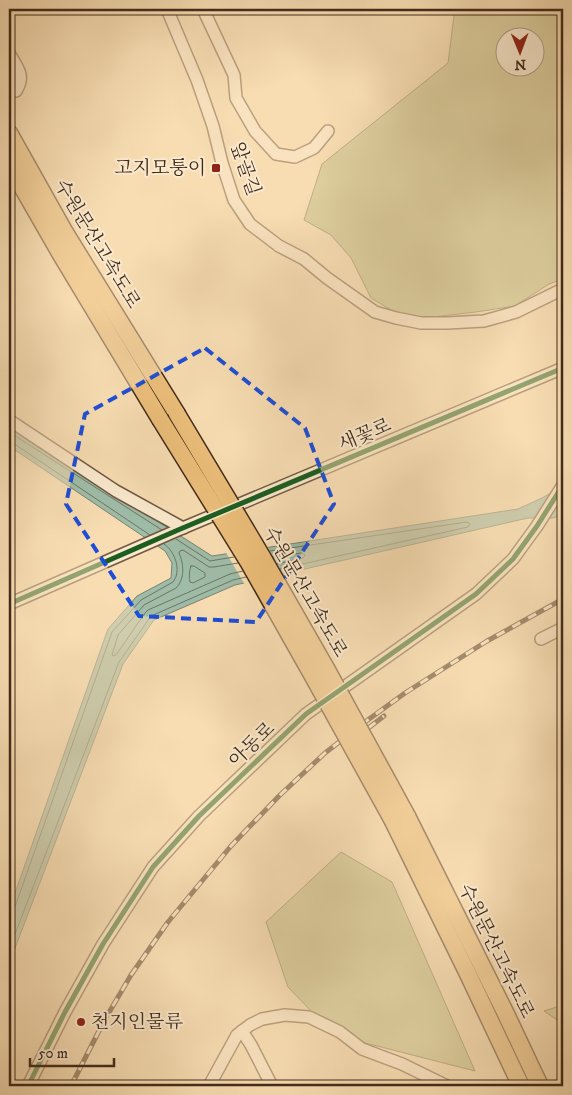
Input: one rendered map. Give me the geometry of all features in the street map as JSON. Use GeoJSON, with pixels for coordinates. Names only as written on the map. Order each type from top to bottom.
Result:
{"type":"FeatureCollection","features":[{"type":"Feature","properties":{"kind":"highway","name":"수원문산고속도로"},"geometry":{"type":"LineString","coordinates":[[9,133],[64,230],[177,414],[327,670],[400,819],[468,974],[520,1086]]}},
{"type":"Feature","properties":{"kind":"highway","name":"수원문산고속도로"},"geometry":{"type":"LineString","coordinates":[[9,164],[60,253],[254,572],[314,678],[400,819],[506,1014],[540,1086]]}},
{"type":"Feature","properties":{"kind":"street","name":"앞골길"},"geometry":{"type":"LineString","coordinates":[[167,9],[197,80],[234,200],[250,224],[278,246],[304,259],[375,312],[421,322],[484,321],[516,312],[563,289]]}},
{"type":"Feature","properties":{"kind":"street"},"geometry":{"type":"LineString","coordinates":[[203,9],[234,75],[236,98],[254,131],[276,154],[295,157],[314,148],[328,131]]}},
{"type":"Feature","properties":{"kind":"street"},"geometry":{"type":"LineString","coordinates":[[9,53],[22,75],[21,84],[16,91]]}},
{"type":"Feature","properties":{"kind":"street","name":"새꽃로"},"geometry":{"type":"LineString","coordinates":[[9,604],[180,529],[563,368]]}},
{"type":"Feature","properties":{"kind":"street"},"geometry":{"type":"LineString","coordinates":[[9,420],[116,491],[180,529]]}},
{"type":"Feature","properties":{"kind":"street","name":"아동로"},"geometry":{"type":"LineString","coordinates":[[28,1086],[65,1012],[104,944],[153,867],[192,824],[306,714],[476,594],[513,559],[563,485]]}},
{"type":"Feature","properties":{"kind":"street"},"geometry":{"type":"LineString","coordinates":[[541,639],[563,628]]}},
{"type":"Feature","properties":{"kind":"street"},"geometry":{"type":"LineString","coordinates":[[209,1086],[237,1036],[250,1025],[262,1019],[285,1015],[309,1017],[340,1032],[362,1049],[402,1064],[446,1086]]}},
{"type":"Feature","properties":{"kind":"street"},"geometry":{"type":"LineString","coordinates":[[242,1032],[251,1045],[272,1086]]}},
{"type":"Feature","properties":{"kind":"highlighted area"},"geometry":{"type":"Polygon","coordinates":[[[205,348],[305,428],[334,504],[256,622],[139,616],[66,504],[85,414],[205,348]]]}},
{"type":"Feature","properties":{"kind":"green space"},"geometry":{"type":"Polygon","coordinates":[[[449,9],[563,9],[563,279],[549,284],[515,306],[432,317],[401,316],[371,298],[351,258],[331,235],[304,220],[322,164],[448,63],[454,16],[449,9]]]}},
{"type":"Feature","properties":{"kind":"green space"},"geometry":{"type":"Polygon","coordinates":[[[341,852],[392,882],[475,1071],[334,1035],[288,987],[266,922],[341,852]]]}},
{"type":"Feature","properties":{"kind":"green space"},"geometry":{"type":"Polygon","coordinates":[[[563,1005],[563,1024],[544,1011],[563,1005]]]}},
{"type":"Feature","properties":{"kind":"water"},"geometry":{"type":"Polygon","coordinates":[[[9,426],[212,556],[518,509],[544,497],[563,485],[563,515],[553,518],[528,518],[235,585],[154,620],[123,664],[9,964],[9,910],[108,629],[137,596],[171,578],[172,563],[165,551],[9,446],[9,426]]]}},
{"type":"Feature","properties":{"kind":"pier"},"geometry":{"type":"Polygon","coordinates":[[[266,544],[285,576],[245,585],[225,551],[266,544]]]}},
{"type":"Feature","properties":{"kind":"railway"},"geometry":{"type":"LineString","coordinates":[[71,1086],[104,1021],[131,975],[168,922],[231,846],[279,796],[325,753],[405,693],[487,641],[563,599]]}},
{"type":"Feature","properties":{"kind":"railway"},"geometry":{"type":"LineString","coordinates":[[354,739],[384,716]]}},
{"type":"Feature","properties":{"kind":"cycle path"},"geometry":{"type":"LineString","coordinates":[[9,604],[178,530],[563,368]]}},
{"type":"Feature","properties":{"kind":"cycle path"},"geometry":{"type":"LineString","coordinates":[[28,1086],[65,1012],[103,944],[153,867],[199,816],[306,714],[476,594],[513,559],[563,485]]}},
{"type":"Feature","properties":{"kind":"place","name":"고지모퉁이"},"geometry":{"type":"Point","coordinates":[216,168]}},
{"type":"Feature","properties":{"kind":"place","name":"천지인물류"},"geometry":{"type":"Point","coordinates":[81,1022]}}]}
